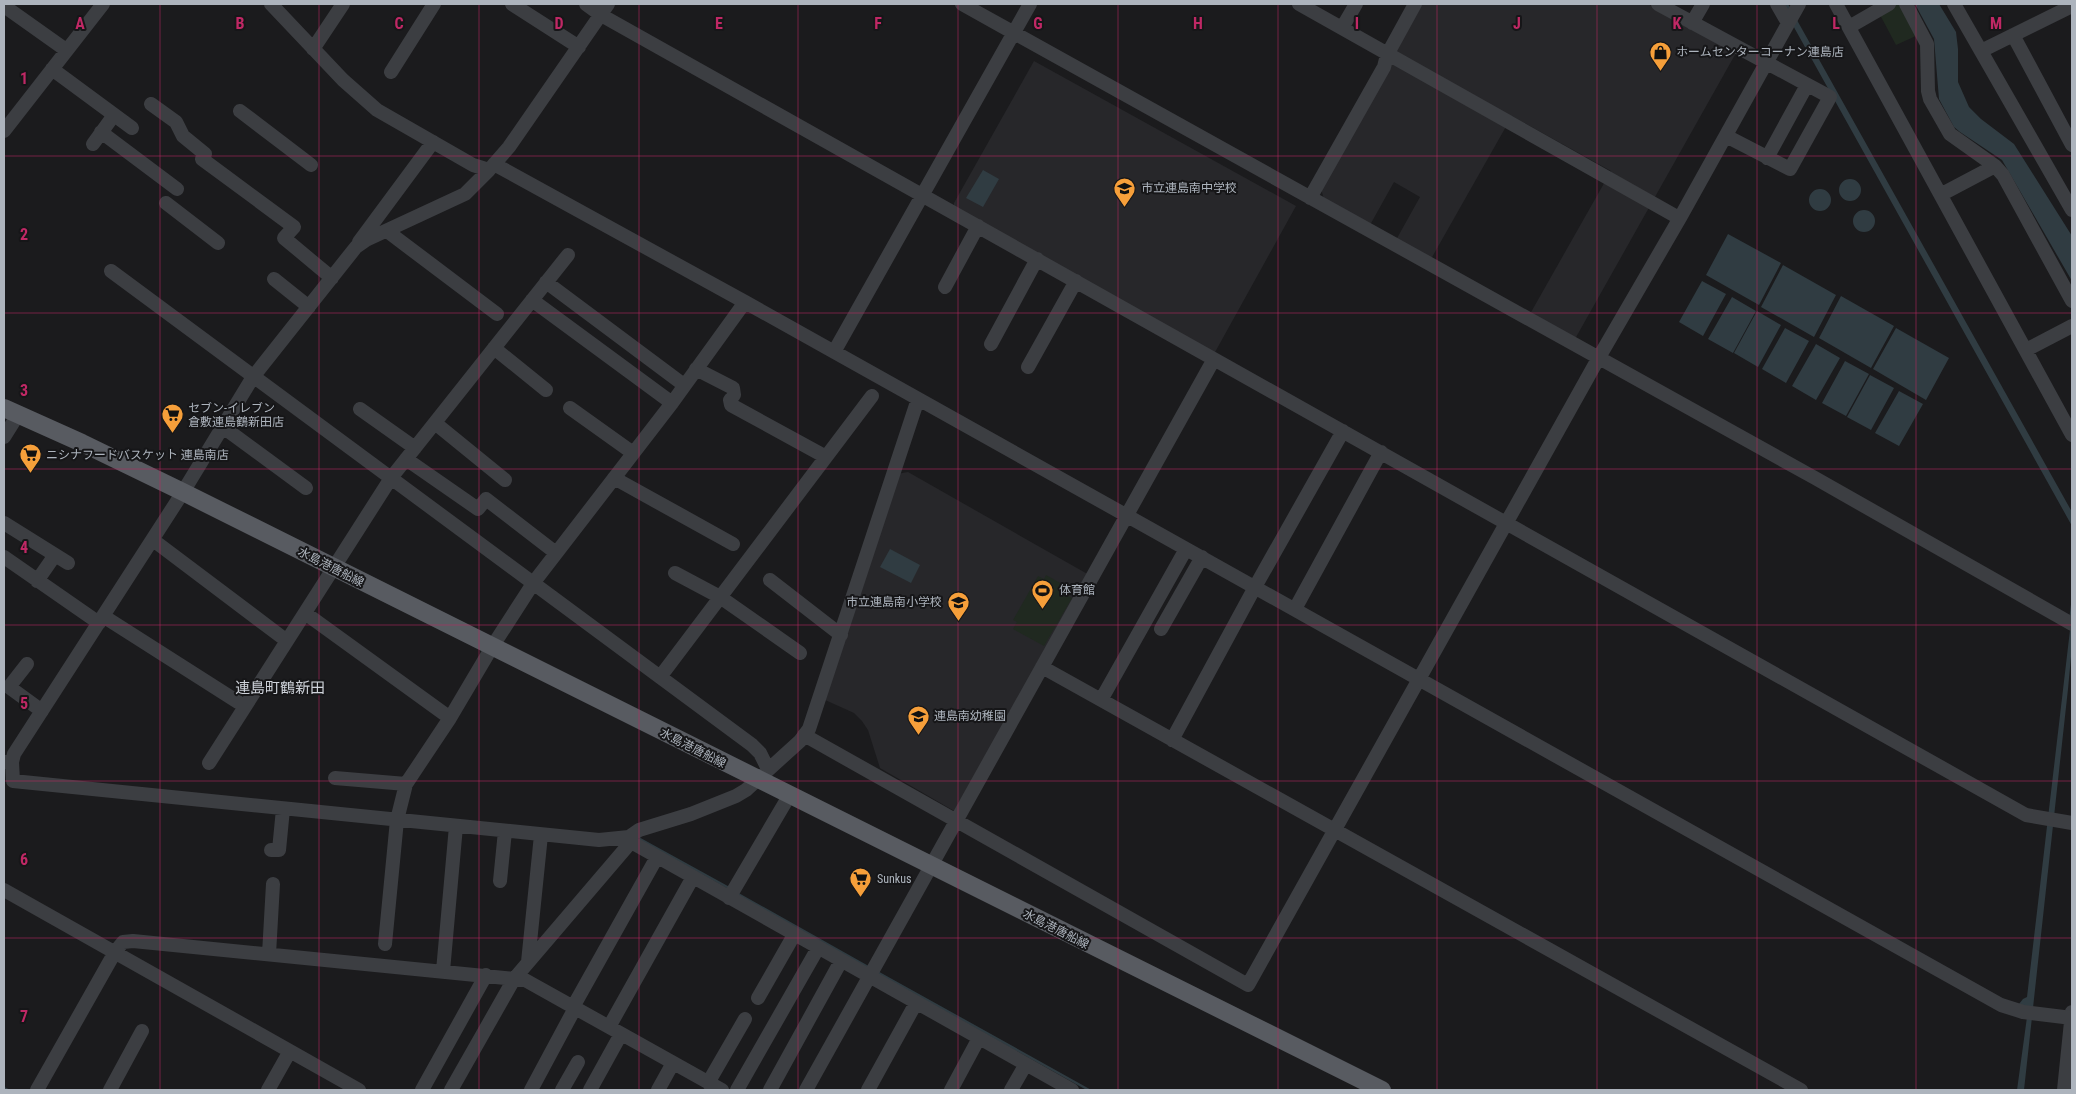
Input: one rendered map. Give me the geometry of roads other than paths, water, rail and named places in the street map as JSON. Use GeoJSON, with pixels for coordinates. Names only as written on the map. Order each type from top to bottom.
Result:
{"type":"FeatureCollection","features":[{"type":"Feature","properties":{"kind":"main road","name":"水島港唐船線"},"geometry":{"type":"LineString","coordinates":[[11,410],[183,492],[492,647],[762,774],[789,796],[1382,1090]]}},
{"type":"Feature","properties":{"kind":"street"},"geometry":{"type":"LineString","coordinates":[[4,131],[103,4]]}},
{"type":"Feature","properties":{"kind":"street"},"geometry":{"type":"LineString","coordinates":[[271,4],[343,80],[377,110],[473,166],[492,167],[745,302],[2001,1005],[2027,1012],[2072,1015],[2064,1090]]}},
{"type":"Feature","properties":{"kind":"street"},"geometry":{"type":"LineString","coordinates":[[313,49],[343,4]]}},
{"type":"Feature","properties":{"kind":"street"},"geometry":{"type":"LineString","coordinates":[[391,72],[434,4]]}},
{"type":"Feature","properties":{"kind":"street"},"geometry":{"type":"LineString","coordinates":[[512,4],[578,47]]}},
{"type":"Feature","properties":{"kind":"street"},"geometry":{"type":"LineString","coordinates":[[586,4],[605,9],[922,195],[2026,814],[2072,823]]}},
{"type":"Feature","properties":{"kind":"street"},"geometry":{"type":"LineString","coordinates":[[962,4],[1806,473],[2070,623]]}},
{"type":"Feature","properties":{"kind":"street"},"geometry":{"type":"LineString","coordinates":[[834,352],[1030,4]]}},
{"type":"Feature","properties":{"kind":"street"},"geometry":{"type":"LineString","coordinates":[[1299,4],[1679,218]]}},
{"type":"Feature","properties":{"kind":"street"},"geometry":{"type":"LineString","coordinates":[[1342,28],[1356,4]]}},
{"type":"Feature","properties":{"kind":"street"},"geometry":{"type":"LineString","coordinates":[[1310,198],[1384,66],[1387,55],[1415,4]]}},
{"type":"Feature","properties":{"kind":"street"},"geometry":{"type":"LineString","coordinates":[[1658,4],[1830,97],[1790,170],[1726,136]]}},
{"type":"Feature","properties":{"kind":"street"},"geometry":{"type":"LineString","coordinates":[[1692,23],[1703,4]]}},
{"type":"Feature","properties":{"kind":"street"},"geometry":{"type":"LineString","coordinates":[[804,735],[1248,985],[1598,359],[1726,136],[1792,15],[1776,4]]}},
{"type":"Feature","properties":{"kind":"street"},"geometry":{"type":"LineString","coordinates":[[1836,4],[1942,194],[2072,435]]}},
{"type":"Feature","properties":{"kind":"street"},"geometry":{"type":"LineString","coordinates":[[1848,27],[1889,4]]}},
{"type":"Feature","properties":{"kind":"street"},"geometry":{"type":"LineString","coordinates":[[1906,4],[1927,44],[1930,99],[1950,134],[1995,166],[2003,175],[2072,301]]}},
{"type":"Feature","properties":{"kind":"street"},"geometry":{"type":"LineString","coordinates":[[1954,4],[2072,210]]}},
{"type":"Feature","properties":{"kind":"street"},"geometry":{"type":"LineString","coordinates":[[4,6],[66,50]]}},
{"type":"Feature","properties":{"kind":"street"},"geometry":{"type":"LineString","coordinates":[[1981,51],[2072,6]]}},
{"type":"Feature","properties":{"kind":"street"},"geometry":{"type":"LineString","coordinates":[[356,247],[366,240],[465,194],[492,167],[509,146],[605,9]]}},
{"type":"Feature","properties":{"kind":"street"},"geometry":{"type":"LineString","coordinates":[[2013,35],[2072,145]]}},
{"type":"Feature","properties":{"kind":"street"},"geometry":{"type":"LineString","coordinates":[[52,69],[132,128]]}},
{"type":"Feature","properties":{"kind":"street"},"geometry":{"type":"LineString","coordinates":[[1767,158],[1807,84]]}},
{"type":"Feature","properties":{"kind":"street"},"geometry":{"type":"LineString","coordinates":[[151,104],[176,122],[183,136],[203,156],[294,227],[284,238],[332,278]]}},
{"type":"Feature","properties":{"kind":"street"},"geometry":{"type":"LineString","coordinates":[[240,111],[311,165]]}},
{"type":"Feature","properties":{"kind":"street"},"geometry":{"type":"LineString","coordinates":[[92,144],[114,115]]}},
{"type":"Feature","properties":{"kind":"street"},"geometry":{"type":"LineString","coordinates":[[101,132],[177,189]]}},
{"type":"Feature","properties":{"kind":"street"},"geometry":{"type":"LineString","coordinates":[[433,142],[356,247],[253,377],[183,492],[14,754],[10,769],[13,781],[283,809],[397,817],[456,826],[541,835],[599,840],[630,839],[693,877],[732,893],[794,935],[841,961],[872,972],[916,1003],[1069,1089]]}},
{"type":"Feature","properties":{"kind":"street"},"geometry":{"type":"LineString","coordinates":[[1942,194],[1995,166]]}},
{"type":"Feature","properties":{"kind":"street"},"geometry":{"type":"LineString","coordinates":[[166,203],[218,242]]}},
{"type":"Feature","properties":{"kind":"street"},"geometry":{"type":"LineString","coordinates":[[944,287],[978,226]]}},
{"type":"Feature","properties":{"kind":"street"},"geometry":{"type":"LineString","coordinates":[[387,231],[497,314]]}},
{"type":"Feature","properties":{"kind":"street"},"geometry":{"type":"LineString","coordinates":[[209,763],[392,478],[568,255]]}},
{"type":"Feature","properties":{"kind":"street"},"geometry":{"type":"LineString","coordinates":[[991,344],[1037,259]]}},
{"type":"Feature","properties":{"kind":"street"},"geometry":{"type":"LineString","coordinates":[[111,271],[752,745],[760,753],[762,774]]}},
{"type":"Feature","properties":{"kind":"street"},"geometry":{"type":"LineString","coordinates":[[274,279],[309,307]]}},
{"type":"Feature","properties":{"kind":"street"},"geometry":{"type":"LineString","coordinates":[[546,282],[684,385]]}},
{"type":"Feature","properties":{"kind":"street"},"geometry":{"type":"LineString","coordinates":[[1028,367],[1076,282]]}},
{"type":"Feature","properties":{"kind":"street"},"geometry":{"type":"LineString","coordinates":[[532,300],[672,402]]}},
{"type":"Feature","properties":{"kind":"street"},"geometry":{"type":"LineString","coordinates":[[384,944],[397,817],[406,784],[450,718],[492,647],[534,582],[672,402],[745,302]]}},
{"type":"Feature","properties":{"kind":"street"},"geometry":{"type":"LineString","coordinates":[[2026,350],[2072,326]]}},
{"type":"Feature","properties":{"kind":"street"},"geometry":{"type":"LineString","coordinates":[[494,348],[546,390]]}},
{"type":"Feature","properties":{"kind":"street"},"geometry":{"type":"LineString","coordinates":[[806,1090],[1214,359]]}},
{"type":"Feature","properties":{"kind":"street"},"geometry":{"type":"LineString","coordinates":[[696,369],[733,388],[734,395],[730,400],[731,405],[826,457]]}},
{"type":"Feature","properties":{"kind":"street"},"geometry":{"type":"LineString","coordinates":[[660,677],[872,396]]}},
{"type":"Feature","properties":{"kind":"street"},"geometry":{"type":"LineString","coordinates":[[451,1090],[514,979],[630,839],[639,830],[722,803],[741,793],[809,729],[918,399]]}},
{"type":"Feature","properties":{"kind":"street"},"geometry":{"type":"LineString","coordinates":[[570,408],[633,453]]}},
{"type":"Feature","properties":{"kind":"street"},"geometry":{"type":"LineString","coordinates":[[360,409],[416,448]]}},
{"type":"Feature","properties":{"kind":"street"},"geometry":{"type":"LineString","coordinates":[[4,437],[11,410]]}},
{"type":"Feature","properties":{"kind":"street"},"geometry":{"type":"LineString","coordinates":[[435,423],[505,480]]}},
{"type":"Feature","properties":{"kind":"street"},"geometry":{"type":"LineString","coordinates":[[223,427],[306,488]]}},
{"type":"Feature","properties":{"kind":"street"},"geometry":{"type":"LineString","coordinates":[[1172,740],[1255,587],[1344,431]]}},
{"type":"Feature","properties":{"kind":"street"},"geometry":{"type":"LineString","coordinates":[[1294,609],[1381,452]]}},
{"type":"Feature","properties":{"kind":"street"},"geometry":{"type":"LineString","coordinates":[[406,459],[478,509],[486,499],[556,553]]}},
{"type":"Feature","properties":{"kind":"street"},"geometry":{"type":"LineString","coordinates":[[614,478],[733,544]]}},
{"type":"Feature","properties":{"kind":"street"},"geometry":{"type":"LineString","coordinates":[[4,523],[68,563]]}},
{"type":"Feature","properties":{"kind":"street"},"geometry":{"type":"LineString","coordinates":[[152,540],[287,642]]}},
{"type":"Feature","properties":{"kind":"street"},"geometry":{"type":"LineString","coordinates":[[1101,700],[1186,548]]}},
{"type":"Feature","properties":{"kind":"street"},"geometry":{"type":"LineString","coordinates":[[37,580],[55,555]]}},
{"type":"Feature","properties":{"kind":"street"},"geometry":{"type":"LineString","coordinates":[[4,557],[101,620],[238,702]]}},
{"type":"Feature","properties":{"kind":"street"},"geometry":{"type":"LineString","coordinates":[[1161,629],[1202,558]]}},
{"type":"Feature","properties":{"kind":"street"},"geometry":{"type":"LineString","coordinates":[[675,573],[720,597],[800,653]]}},
{"type":"Feature","properties":{"kind":"street"},"geometry":{"type":"LineString","coordinates":[[770,580],[841,635]]}},
{"type":"Feature","properties":{"kind":"street"},"geometry":{"type":"LineString","coordinates":[[305,614],[450,718]]}},
{"type":"Feature","properties":{"kind":"street"},"geometry":{"type":"LineString","coordinates":[[27,664],[9,687],[42,711]]}},
{"type":"Feature","properties":{"kind":"street"},"geometry":{"type":"LineString","coordinates":[[1042,667],[1801,1090]]}},
{"type":"Feature","properties":{"kind":"street"},"geometry":{"type":"LineString","coordinates":[[335,778],[406,784]]}},
{"type":"Feature","properties":{"kind":"street"},"geometry":{"type":"LineString","coordinates":[[732,893],[789,796]]}},
{"type":"Feature","properties":{"kind":"street"},"geometry":{"type":"LineString","coordinates":[[279,850],[283,809]]}},
{"type":"Feature","properties":{"kind":"street"},"geometry":{"type":"LineString","coordinates":[[443,971],[456,826]]}},
{"type":"Feature","properties":{"kind":"street"},"geometry":{"type":"LineString","coordinates":[[500,880],[505,831]]}},
{"type":"Feature","properties":{"kind":"street"},"geometry":{"type":"LineString","coordinates":[[528,962],[541,835]]}},
{"type":"Feature","properties":{"kind":"street"},"geometry":{"type":"LineString","coordinates":[[531,1090],[657,857]]}},
{"type":"Feature","properties":{"kind":"street"},"geometry":{"type":"LineString","coordinates":[[608,1027],[693,877]]}},
{"type":"Feature","properties":{"kind":"street"},"geometry":{"type":"LineString","coordinates":[[268,954],[274,884]]}},
{"type":"Feature","properties":{"kind":"street"},"geometry":{"type":"LineString","coordinates":[[4,890],[116,950],[359,1090]]}},
{"type":"Feature","properties":{"kind":"street"},"geometry":{"type":"LineString","coordinates":[[758,998],[794,935]]}},
{"type":"Feature","properties":{"kind":"street"},"geometry":{"type":"LineString","coordinates":[[37,1090],[116,950],[123,942],[133,941],[525,980],[722,1090]]}},
{"type":"Feature","properties":{"kind":"street"},"geometry":{"type":"LineString","coordinates":[[737,1090],[818,948]]}},
{"type":"Feature","properties":{"kind":"street"},"geometry":{"type":"LineString","coordinates":[[770,1090],[841,961]]}},
{"type":"Feature","properties":{"kind":"street"},"geometry":{"type":"LineString","coordinates":[[422,1090],[486,976]]}},
{"type":"Feature","properties":{"kind":"street"},"geometry":{"type":"LineString","coordinates":[[868,1090],[916,1003]]}},
{"type":"Feature","properties":{"kind":"street"},"geometry":{"type":"LineString","coordinates":[[708,1083],[745,1019]]}},
{"type":"Feature","properties":{"kind":"street"},"geometry":{"type":"LineString","coordinates":[[110,1090],[142,1031]]}},
{"type":"Feature","properties":{"kind":"street"},"geometry":{"type":"LineString","coordinates":[[590,1090],[621,1034]]}},
{"type":"Feature","properties":{"kind":"street"},"geometry":{"type":"LineString","coordinates":[[951,1090],[979,1038]]}},
{"type":"Feature","properties":{"kind":"street"},"geometry":{"type":"LineString","coordinates":[[268,1090],[290,1051]]}},
{"type":"Feature","properties":{"kind":"street"},"geometry":{"type":"LineString","coordinates":[[562,1090],[578,1062]]}},
{"type":"Feature","properties":{"kind":"street"},"geometry":{"type":"LineString","coordinates":[[658,1090],[673,1063]]}},
{"type":"Feature","properties":{"kind":"street"},"geometry":{"type":"LineString","coordinates":[[1011,1090],[1026,1064]]}},
{"type":"Feature","properties":{"kind":"waterway"},"geometry":{"type":"LineString","coordinates":[[640,839],[729,888]]}},
{"type":"Feature","properties":{"kind":"waterway"},"geometry":{"type":"LineString","coordinates":[[738,894],[868,967]]}},
{"type":"Feature","properties":{"kind":"waterway"},"geometry":{"type":"LineString","coordinates":[[877,972],[1089,1090]]}},
{"type":"Feature","properties":{"kind":"waterway"},"geometry":{"type":"LineString","coordinates":[[4,1088],[8,1090]]}},
{"type":"Feature","properties":{"kind":"place","name":"ホームセンターコーナン連島店"},"geometry":{"type":"Point","coordinates":[1660,71]}},
{"type":"Feature","properties":{"kind":"place","name":"市立連島南中学校"},"geometry":{"type":"Point","coordinates":[1125,207]}},
{"type":"Feature","properties":{"kind":"place","name":"セブン‐イレブン 倉敷連島鶴新田店"},"geometry":{"type":"Point","coordinates":[172,434]}},
{"type":"Feature","properties":{"kind":"place","name":"ニシナフードバスケット 連島南店"},"geometry":{"type":"Point","coordinates":[30,474]}},
{"type":"Feature","properties":{"kind":"place","name":"体育館"},"geometry":{"type":"Point","coordinates":[1043,609]}},
{"type":"Feature","properties":{"kind":"place","name":"市立連島南小学校"},"geometry":{"type":"Point","coordinates":[958,621]}},
{"type":"Feature","properties":{"kind":"place","name":"連島南幼稚園"},"geometry":{"type":"Point","coordinates":[918,735]}},
{"type":"Feature","properties":{"kind":"place","name":"Sunkus"},"geometry":{"type":"Point","coordinates":[861,898]}},
{"type":"Feature","properties":{"kind":"district","name":"連島町鶴新田"},"geometry":{"type":"Point","coordinates":[280,688]}}]}
